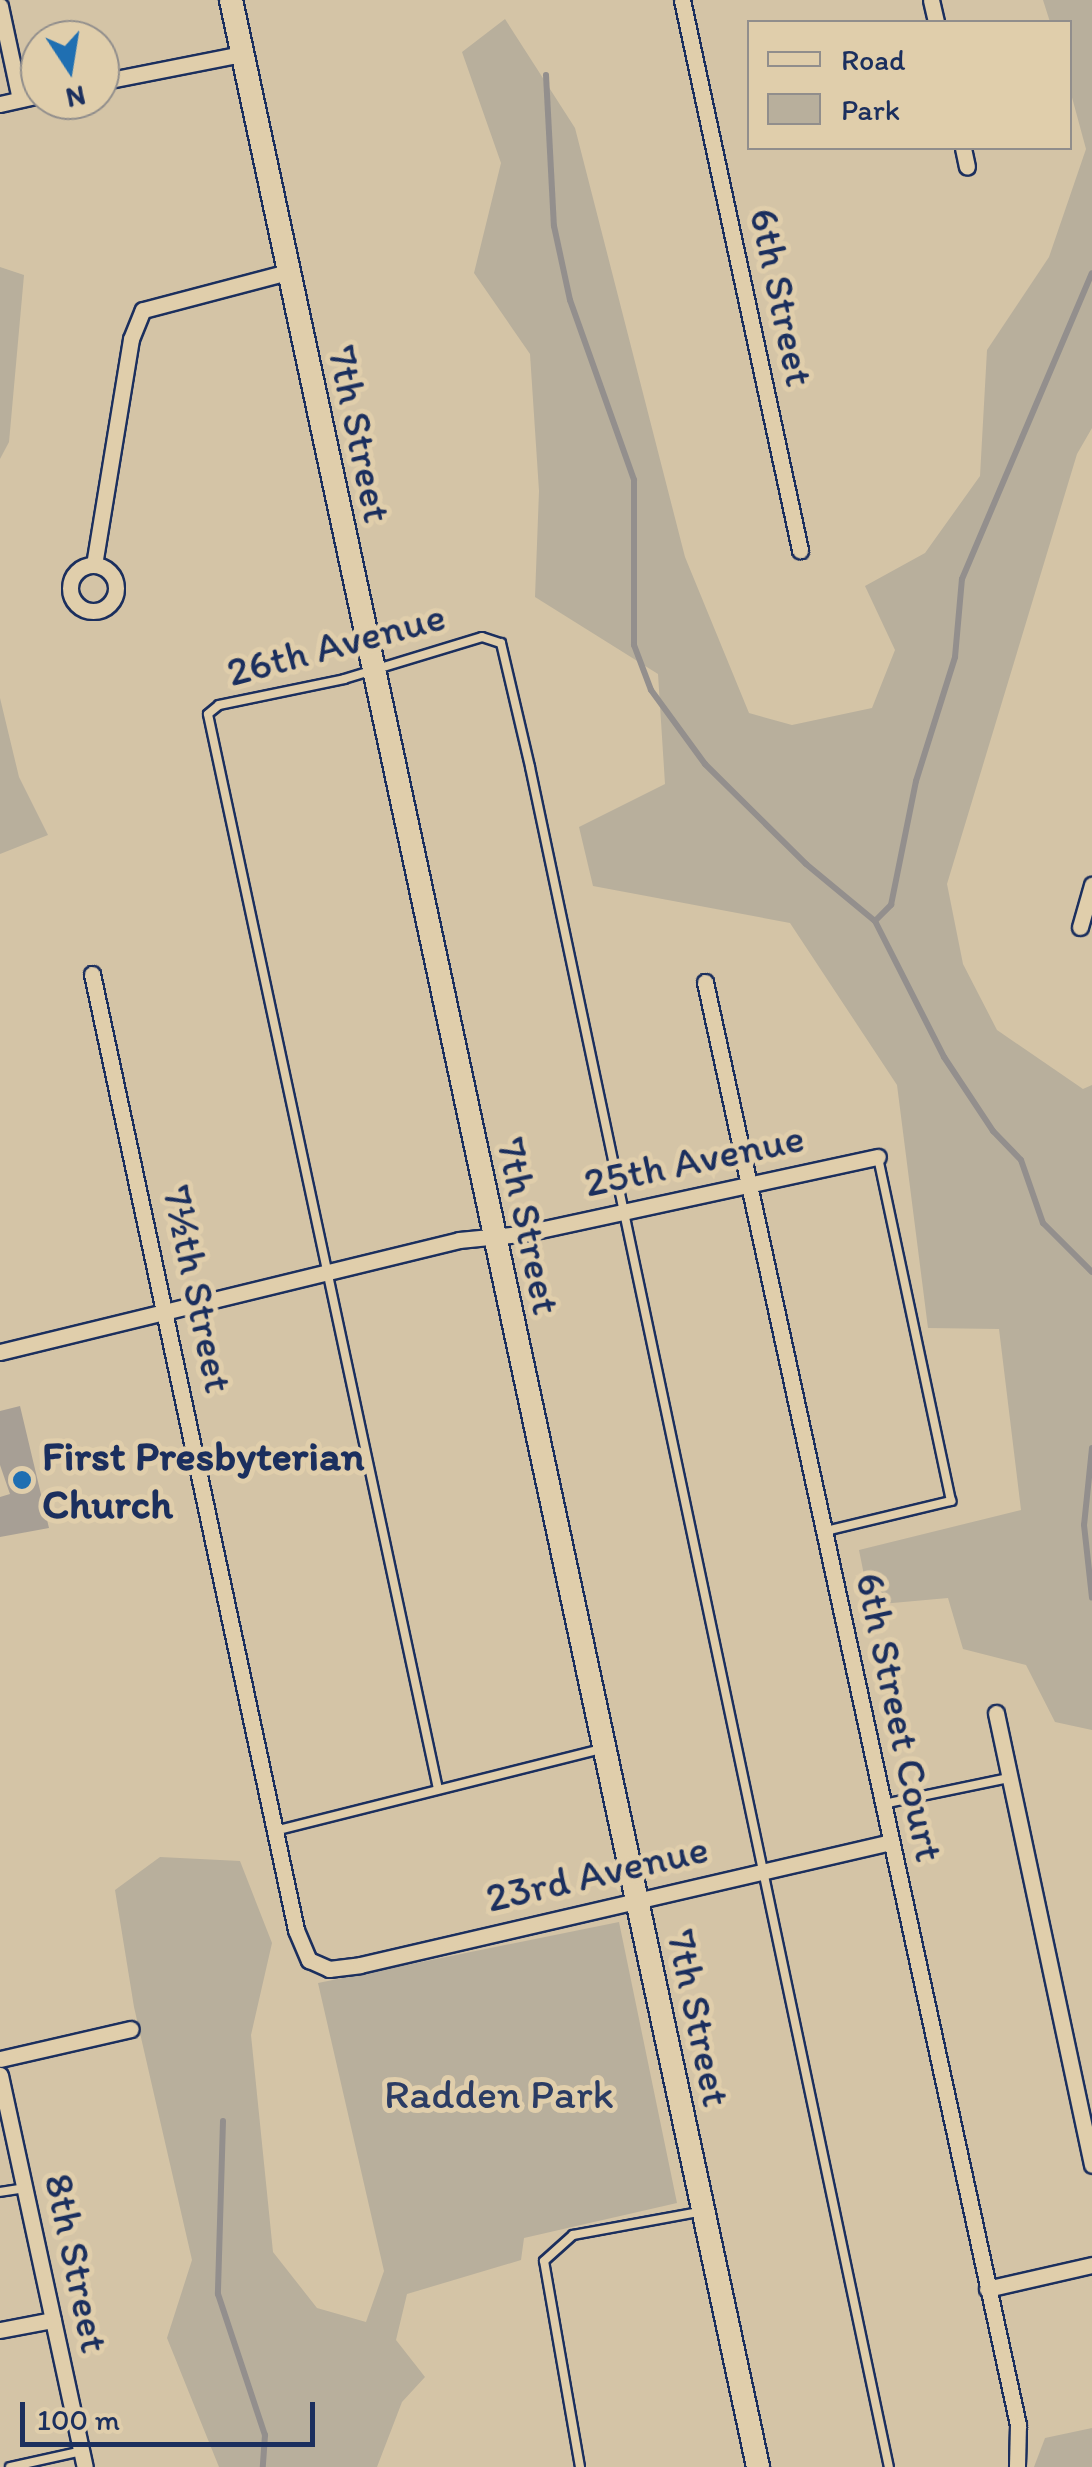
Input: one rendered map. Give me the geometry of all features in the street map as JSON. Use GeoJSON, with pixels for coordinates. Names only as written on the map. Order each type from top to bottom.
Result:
{"type":"FeatureCollection","features":[{"type":"Feature","properties":{"kind":"main road","name":"7th Street"},"geometry":{"type":"LineString","coordinates":[[230,0],[370,669],[758,2467]]}},
{"type":"Feature","properties":{"kind":"street","name":"6th Street"},"geometry":{"type":"LineString","coordinates":[[682,0],[800,550]]}},
{"type":"Feature","properties":{"kind":"street"},"geometry":{"type":"LineString","coordinates":[[0,6],[20,99],[0,104]]}},
{"type":"Feature","properties":{"kind":"street"},"geometry":{"type":"LineString","coordinates":[[120,78],[242,54]]}},
{"type":"Feature","properties":{"kind":"street"},"geometry":{"type":"LineString","coordinates":[[963,150],[967,167]]}},
{"type":"Feature","properties":{"kind":"street"},"geometry":{"type":"LineString","coordinates":[[94,565],[131,339],[143,310],[288,272]]}},
{"type":"Feature","properties":{"kind":"street"},"geometry":{"type":"LineString","coordinates":[[1080,927],[1092,885]]}},
{"type":"Feature","properties":{"kind":"street","name":"7½th Street"},"geometry":{"type":"LineString","coordinates":[[92,974],[168,1310],[296,1930],[318,1967]]}},
{"type":"Feature","properties":{"kind":"street","name":"6th Street Court"},"geometry":{"type":"LineString","coordinates":[[705,982],[1018,2425],[1016,2467]]}},
{"type":"Feature","properties":{"kind":"street","name":"25th Avenue"},"geometry":{"type":"LineString","coordinates":[[0,1352],[326,1270],[878,1157]]}},
{"type":"Feature","properties":{"kind":"street"},"geometry":{"type":"LineString","coordinates":[[996,1712],[1092,2165]]}},
{"type":"Feature","properties":{"kind":"street","name":"23rd Avenue"},"geometry":{"type":"LineString","coordinates":[[318,1967],[360,1966],[635,1898],[891,1842]]}},
{"type":"Feature","properties":{"kind":"street"},"geometry":{"type":"LineString","coordinates":[[0,2058],[131,2029]]}},
{"type":"Feature","properties":{"kind":"street","name":"8th Street"},"geometry":{"type":"LineString","coordinates":[[0,2074],[83,2459]]}},
{"type":"Feature","properties":{"kind":"street"},"geometry":{"type":"LineString","coordinates":[[987,2289],[1092,2265]]}},
{"type":"Feature","properties":{"kind":"street"},"geometry":{"type":"LineString","coordinates":[[0,2330],[52,2320]]}},
{"type":"Feature","properties":{"kind":"lane","name":"26th Avenue"},"geometry":{"type":"LineString","coordinates":[[326,1270],[208,714],[219,705],[482,637],[496,638],[504,655],[623,1212]]}},
{"type":"Feature","properties":{"kind":"lane"},"geometry":{"type":"LineString","coordinates":[[824,1532],[951,1501],[878,1157]]}},
{"type":"Feature","properties":{"kind":"lane"},"geometry":{"type":"LineString","coordinates":[[623,1212],[889,2467]]}},
{"type":"Feature","properties":{"kind":"lane"},"geometry":{"type":"LineString","coordinates":[[326,1270],[438,1788]]}},
{"type":"Feature","properties":{"kind":"lane"},"geometry":{"type":"LineString","coordinates":[[275,1831],[604,1748]]}},
{"type":"Feature","properties":{"kind":"lane"},"geometry":{"type":"LineString","coordinates":[[882,1804],[1008,1778]]}},
{"type":"Feature","properties":{"kind":"lane"},"geometry":{"type":"LineString","coordinates":[[0,2192],[25,2188]]}},
{"type":"Feature","properties":{"kind":"lane"},"geometry":{"type":"LineString","coordinates":[[580,2467],[544,2261],[573,2234],[703,2212]]}},
{"type":"Feature","properties":{"kind":"lane"},"geometry":{"type":"LineString","coordinates":[[10,2467],[83,2459]]}},
{"type":"Feature","properties":{"kind":"green space"},"geometry":{"type":"Polygon","coordinates":[[[1043,0],[1092,0],[1092,428],[1077,454],[947,884],[963,964],[997,1030],[1083,1089],[1092,1085],[1092,1730],[1055,1722],[1026,1665],[963,1649],[948,1598],[870,1605],[859,1550],[1021,1510],[999,1329],[928,1328],[897,1085],[790,923],[593,886],[579,827],[665,784],[658,674],[535,597],[539,491],[530,354],[474,273],[501,163],[462,52],[505,19],[575,128],[685,557],[749,713],[792,725],[872,708],[895,650],[865,586],[925,553],[980,476],[987,350],[1049,257],[1086,149],[1072,97],[1072,20],[1049,20],[1043,0]]]}},
{"type":"Feature","properties":{"kind":"green space"},"geometry":{"type":"Polygon","coordinates":[[[0,267],[24,275],[9,442],[0,459],[0,267]]]}},
{"type":"Feature","properties":{"kind":"green space"},"geometry":{"type":"Polygon","coordinates":[[[0,698],[19,777],[48,835],[0,854],[0,698]]]}},
{"type":"Feature","properties":{"kind":"green space","name":"Radden Park"},"geometry":{"type":"Polygon","coordinates":[[[160,1857],[240,1861],[272,1943],[251,2035],[273,2252],[317,2308],[366,2322],[384,2271],[318,1983],[619,1922],[677,2203],[524,2238],[521,2260],[407,2294],[396,2340],[425,2377],[402,2402],[377,2467],[219,2467],[167,2338],[192,2260],[134,2007],[115,1890],[160,1857]]]}},
{"type":"Feature","properties":{"kind":"green space"},"geometry":{"type":"Polygon","coordinates":[[[1092,2428],[1092,2467],[1034,2467],[1045,2438],[1092,2428]]]}},
{"type":"Feature","properties":{"kind":"building","name":"First Presbyterian Church"},"geometry":{"type":"Polygon","coordinates":[[[20,1406],[49,1528],[0,1537],[0,1497],[10,1494],[0,1465],[0,1411],[20,1406]]]}},
{"type":"Feature","properties":{"kind":"waterway"},"geometry":{"type":"LineString","coordinates":[[546,75],[554,226],[570,300],[634,480],[634,645],[651,690],[705,764],[806,864],[875,921],[944,1057],[993,1131],[1021,1160],[1043,1223],[1092,1272]]}},
{"type":"Feature","properties":{"kind":"waterway"},"geometry":{"type":"LineString","coordinates":[[875,921],[891,905],[916,781],[955,657],[962,579],[1092,273]]}},
{"type":"Feature","properties":{"kind":"waterway"},"geometry":{"type":"LineString","coordinates":[[1092,1448],[1084,1525],[1092,1598]]}},
{"type":"Feature","properties":{"kind":"waterway"},"geometry":{"type":"LineString","coordinates":[[223,2121],[218,2294],[265,2435],[263,2467]]}},
{"type":"Feature","properties":{"kind":"place","name":"First Presbyterian Church"},"geometry":{"type":"Point","coordinates":[22,1480]}}]}
